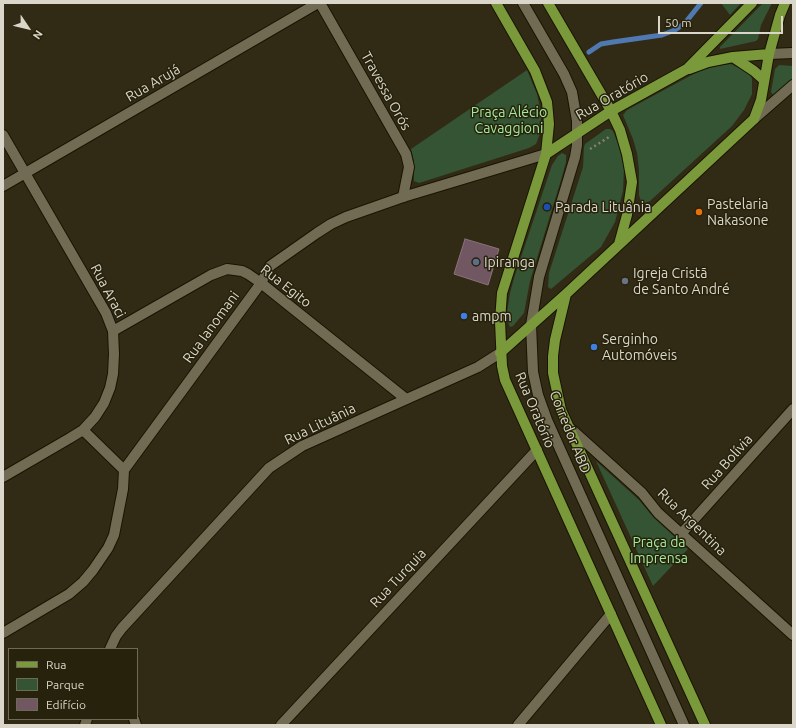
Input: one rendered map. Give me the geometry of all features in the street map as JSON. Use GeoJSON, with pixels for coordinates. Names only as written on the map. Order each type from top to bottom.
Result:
{"type":"FeatureCollection","features":[{"type":"Feature","properties":{"kind":"main road"},"geometry":{"type":"LineString","coordinates":[[496,3],[535,71],[547,102],[549,124],[546,154]]}},
{"type":"Feature","properties":{"kind":"main road"},"geometry":{"type":"LineString","coordinates":[[548,3],[620,130],[627,154],[632,182],[627,215],[619,244]]}},
{"type":"Feature","properties":{"kind":"main road","name":"Rua Oratório"},"geometry":{"type":"LineString","coordinates":[[660,725],[505,380],[500,353],[502,293],[546,154],[610,111],[687,69],[752,3]]}},
{"type":"Feature","properties":{"kind":"main road"},"geometry":{"type":"LineString","coordinates":[[566,294],[754,119],[760,100],[769,54],[785,3]]}},
{"type":"Feature","properties":{"kind":"main road"},"geometry":{"type":"LineString","coordinates":[[687,69],[708,62],[733,57],[769,54]]}},
{"type":"Feature","properties":{"kind":"main road"},"geometry":{"type":"LineString","coordinates":[[733,57],[754,71],[764,80]]}},
{"type":"Feature","properties":{"kind":"main road","name":"Rua Oratório"},"geometry":{"type":"LineString","coordinates":[[566,294],[555,340],[553,356],[553,373],[561,410],[705,725]]}},
{"type":"Feature","properties":{"kind":"main road","name":"Rua Lituânia"},"geometry":{"type":"LineString","coordinates":[[500,353],[566,294]]}},
{"type":"Feature","properties":{"kind":"street","name":"Rua Arujá"},"geometry":{"type":"LineString","coordinates":[[3,186],[319,3]]}},
{"type":"Feature","properties":{"kind":"street","name":"Travessa Orós"},"geometry":{"type":"LineString","coordinates":[[319,3],[406,154],[409,167],[403,198]]}},
{"type":"Feature","properties":{"kind":"street","name":"Corredor ABD"},"geometry":{"type":"LineString","coordinates":[[523,3],[568,83],[576,111],[577,132],[577,145],[572,168],[539,276],[531,325],[533,372],[538,395],[547,420],[684,725]]}},
{"type":"Feature","properties":{"kind":"street"},"geometry":{"type":"LineString","coordinates":[[769,54],[793,53]]}},
{"type":"Feature","properties":{"kind":"street"},"geometry":{"type":"LineString","coordinates":[[754,119],[793,85]]}},
{"type":"Feature","properties":{"kind":"street","name":"Rua Araci"},"geometry":{"type":"LineString","coordinates":[[3,135],[106,313],[113,331],[114,354],[113,374],[110,388],[104,403],[95,417],[83,430],[3,477]]}},
{"type":"Feature","properties":{"kind":"street","name":"Rua Ianomani"},"geometry":{"type":"LineString","coordinates":[[124,470],[261,283],[270,266],[331,224],[346,217],[546,154]]}},
{"type":"Feature","properties":{"kind":"street","name":"Rua Egito"},"geometry":{"type":"LineString","coordinates":[[113,331],[219,271],[227,269],[242,271],[261,283],[406,399]]}},
{"type":"Feature","properties":{"kind":"street","name":"Rua Lituânia"},"geometry":{"type":"LineString","coordinates":[[110,648],[122,628],[269,468],[302,446],[478,367],[500,353]]}},
{"type":"Feature","properties":{"kind":"street","name":"Rua Bolívia"},"geometry":{"type":"LineString","coordinates":[[681,534],[793,409]]}},
{"type":"Feature","properties":{"kind":"street","name":"Rua Argentina"},"geometry":{"type":"LineString","coordinates":[[571,429],[642,493],[658,513],[793,636]]}},
{"type":"Feature","properties":{"kind":"street"},"geometry":{"type":"LineString","coordinates":[[3,633],[69,594],[83,582],[108,548],[114,534],[123,490],[124,470],[83,430]]}},
{"type":"Feature","properties":{"kind":"street","name":"Rua Turquia"},"geometry":{"type":"LineString","coordinates":[[281,725],[537,450]]}},
{"type":"Feature","properties":{"kind":"street"},"geometry":{"type":"LineString","coordinates":[[518,725],[611,614]]}},
{"type":"Feature","properties":{"kind":"green space"},"geometry":{"type":"Polygon","coordinates":[[[721,3],[741,3],[730,15],[721,3]]]}},
{"type":"Feature","properties":{"kind":"green space"},"geometry":{"type":"Polygon","coordinates":[[[763,3],[772,3],[761,25],[758,39],[756,41],[720,49],[720,47],[763,3]]]}},
{"type":"Feature","properties":{"kind":"green space"},"geometry":{"type":"Polygon","coordinates":[[[731,64],[750,74],[752,79],[752,94],[744,110],[732,126],[650,201],[642,204],[639,195],[637,153],[623,115],[627,110],[701,70],[731,64]]]}},
{"type":"Feature","properties":{"kind":"green space"},"geometry":{"type":"Polygon","coordinates":[[[779,65],[793,66],[793,80],[777,94],[773,95],[771,92],[775,69],[779,65]]]}},
{"type":"Feature","properties":{"kind":"green space","name":"Praça Alécio Cavaggioni"},"geometry":{"type":"Polygon","coordinates":[[[527,70],[537,94],[541,113],[541,131],[536,144],[529,148],[419,183],[414,181],[414,161],[411,149],[527,70]]]}},
{"type":"Feature","properties":{"kind":"green space"},"geometry":{"type":"Polygon","coordinates":[[[606,129],[613,131],[619,146],[624,169],[623,191],[615,222],[601,247],[551,289],[548,287],[549,273],[583,167],[585,144],[606,129]]]}},
{"type":"Feature","properties":{"kind":"green space"},"geometry":{"type":"Polygon","coordinates":[[[562,153],[566,155],[566,162],[530,281],[524,313],[513,326],[510,327],[507,313],[515,275],[552,165],[562,153]]]}},
{"type":"Feature","properties":{"kind":"green space","name":"Praça da Imprensa"},"geometry":{"type":"Polygon","coordinates":[[[596,461],[639,500],[654,518],[688,549],[653,586],[596,461]]]}},
{"type":"Feature","properties":{"kind":"building","name":"Ipiranga"},"geometry":{"type":"Polygon","coordinates":[[[465,239],[499,249],[488,285],[454,274],[465,239]]]}},
{"type":"Feature","properties":{"kind":"waterway"},"geometry":{"type":"LineString","coordinates":[[589,52],[601,44],[662,35],[675,30],[685,23],[701,3]]}},
{"type":"Feature","properties":{"kind":"place","name":"Parada Lituânia"},"geometry":{"type":"Point","coordinates":[547,207]}},
{"type":"Feature","properties":{"kind":"place","name":"Pastelaria Nakasone"},"geometry":{"type":"Point","coordinates":[699,212]}},
{"type":"Feature","properties":{"kind":"place","name":"Ipiranga"},"geometry":{"type":"Point","coordinates":[476,262]}},
{"type":"Feature","properties":{"kind":"place","name":"Igreja Cristã de Santo André"},"geometry":{"type":"Point","coordinates":[625,281]}},
{"type":"Feature","properties":{"kind":"place","name":"ampm"},"geometry":{"type":"Point","coordinates":[464,316]}},
{"type":"Feature","properties":{"kind":"place","name":"Serginho Automóveis"},"geometry":{"type":"Point","coordinates":[594,347]}}]}
